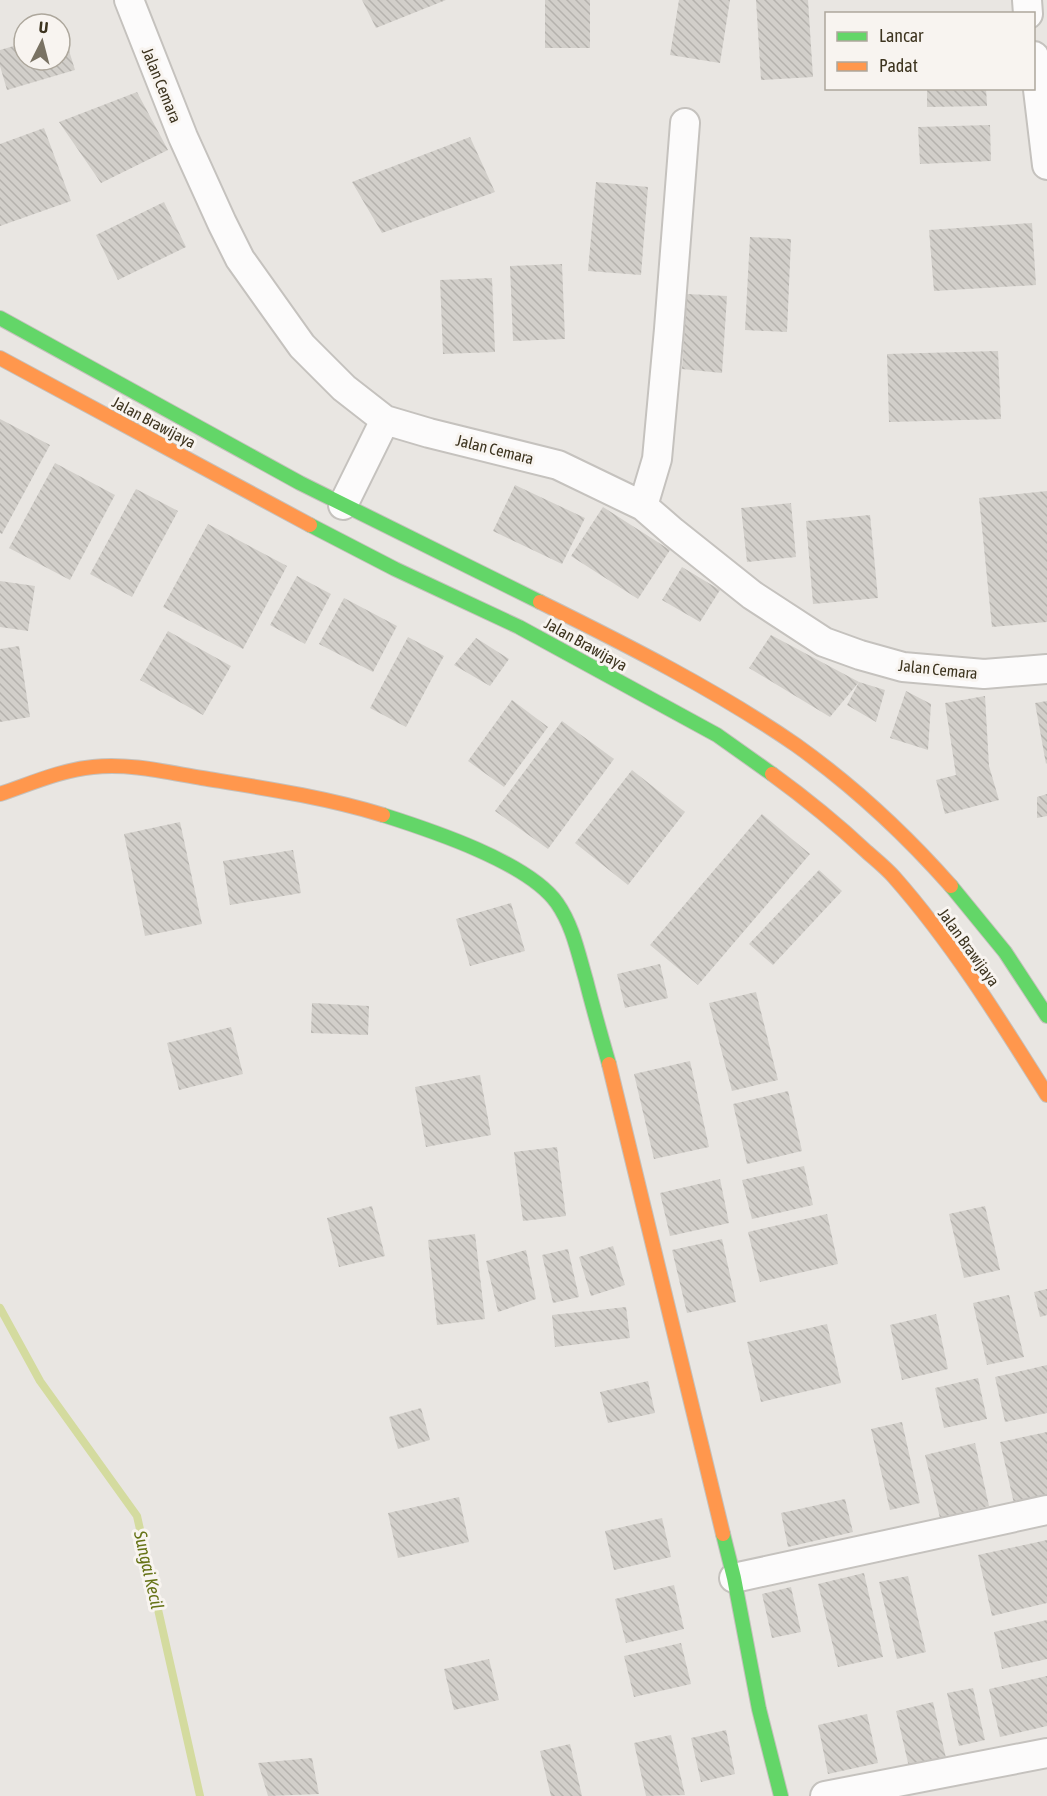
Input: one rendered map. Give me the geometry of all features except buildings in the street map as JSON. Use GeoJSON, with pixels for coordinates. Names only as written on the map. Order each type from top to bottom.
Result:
{"type":"FeatureCollection","features":[{"type":"Feature","properties":{"kind":"main road","name":"Jalan Brawijaya"},"geometry":{"type":"LineString","coordinates":[[0,318],[343,505],[612,638],[730,703],[780,734],[831,772],[892,826],[955,890],[1004,951],[1047,1016]]}},
{"type":"Feature","properties":{"kind":"main road","name":"Jalan Brawijaya"},"geometry":{"type":"LineString","coordinates":[[0,358],[395,569],[519,627],[727,741],[794,789],[893,876],[941,934],[984,995],[1047,1095]]}},
{"type":"Feature","properties":{"kind":"main road"},"geometry":{"type":"LineString","coordinates":[[0,794],[64,773],[92,767],[124,767],[277,788],[368,809],[451,838],[498,860],[539,884],[552,896],[563,911],[573,934],[614,1084],[734,1578],[759,1709],[782,1796]]}},
{"type":"Feature","properties":{"kind":"street","name":"Jalan Cemara"},"geometry":{"type":"LineString","coordinates":[[129,0],[183,137],[240,259],[302,346],[344,388],[385,420],[558,465],[643,506],[752,595],[824,642],[903,667],[984,674],[1047,669]]}},
{"type":"Feature","properties":{"kind":"street"},"geometry":{"type":"LineString","coordinates":[[1035,64],[1047,165]]}},
{"type":"Feature","properties":{"kind":"street"},"geometry":{"type":"LineString","coordinates":[[643,506],[657,459],[685,123]]}},
{"type":"Feature","properties":{"kind":"street"},"geometry":{"type":"LineString","coordinates":[[343,505],[385,420]]}},
{"type":"Feature","properties":{"kind":"street"},"geometry":{"type":"LineString","coordinates":[[734,1578],[1047,1510]]}},
{"type":"Feature","properties":{"kind":"street"},"geometry":{"type":"LineString","coordinates":[[825,1796],[1047,1753]]}},
{"type":"Feature","properties":{"kind":"waterway","name":"Sungai Kecil"},"geometry":{"type":"LineString","coordinates":[[0,1308],[40,1381],[137,1516],[200,1796]]}},
{"type":"Feature","properties":{"kind":"traffic: fast"},"geometry":{"type":"LineString","coordinates":[[0,318],[300,483],[540,602]]}},
{"type":"Feature","properties":{"kind":"traffic: fast"},"geometry":{"type":"LineString","coordinates":[[310,525],[395,569],[519,627],[717,735],[772,774]]}},
{"type":"Feature","properties":{"kind":"traffic: fast"},"geometry":{"type":"LineString","coordinates":[[383,815],[426,829],[502,861],[543,888],[557,903],[574,940],[609,1064]]}},
{"type":"Feature","properties":{"kind":"traffic: fast"},"geometry":{"type":"LineString","coordinates":[[951,886],[1005,952],[1047,1016]]}},
{"type":"Feature","properties":{"kind":"traffic: fast"},"geometry":{"type":"LineString","coordinates":[[723,1534],[734,1578],[759,1709],[781,1796]]}},
{"type":"Feature","properties":{"kind":"traffic: slow"},"geometry":{"type":"LineString","coordinates":[[0,358],[310,525]]}},
{"type":"Feature","properties":{"kind":"traffic: slow"},"geometry":{"type":"LineString","coordinates":[[540,602],[638,651],[703,687],[796,745],[877,811],[951,886]]}},
{"type":"Feature","properties":{"kind":"traffic: slow"},"geometry":{"type":"LineString","coordinates":[[0,794],[69,771],[120,766],[293,794],[383,815]]}},
{"type":"Feature","properties":{"kind":"traffic: slow"},"geometry":{"type":"LineString","coordinates":[[772,774],[832,821],[894,877],[956,956],[1047,1095]]}},
{"type":"Feature","properties":{"kind":"traffic: slow"},"geometry":{"type":"LineString","coordinates":[[609,1064],[723,1534]]}}]}
